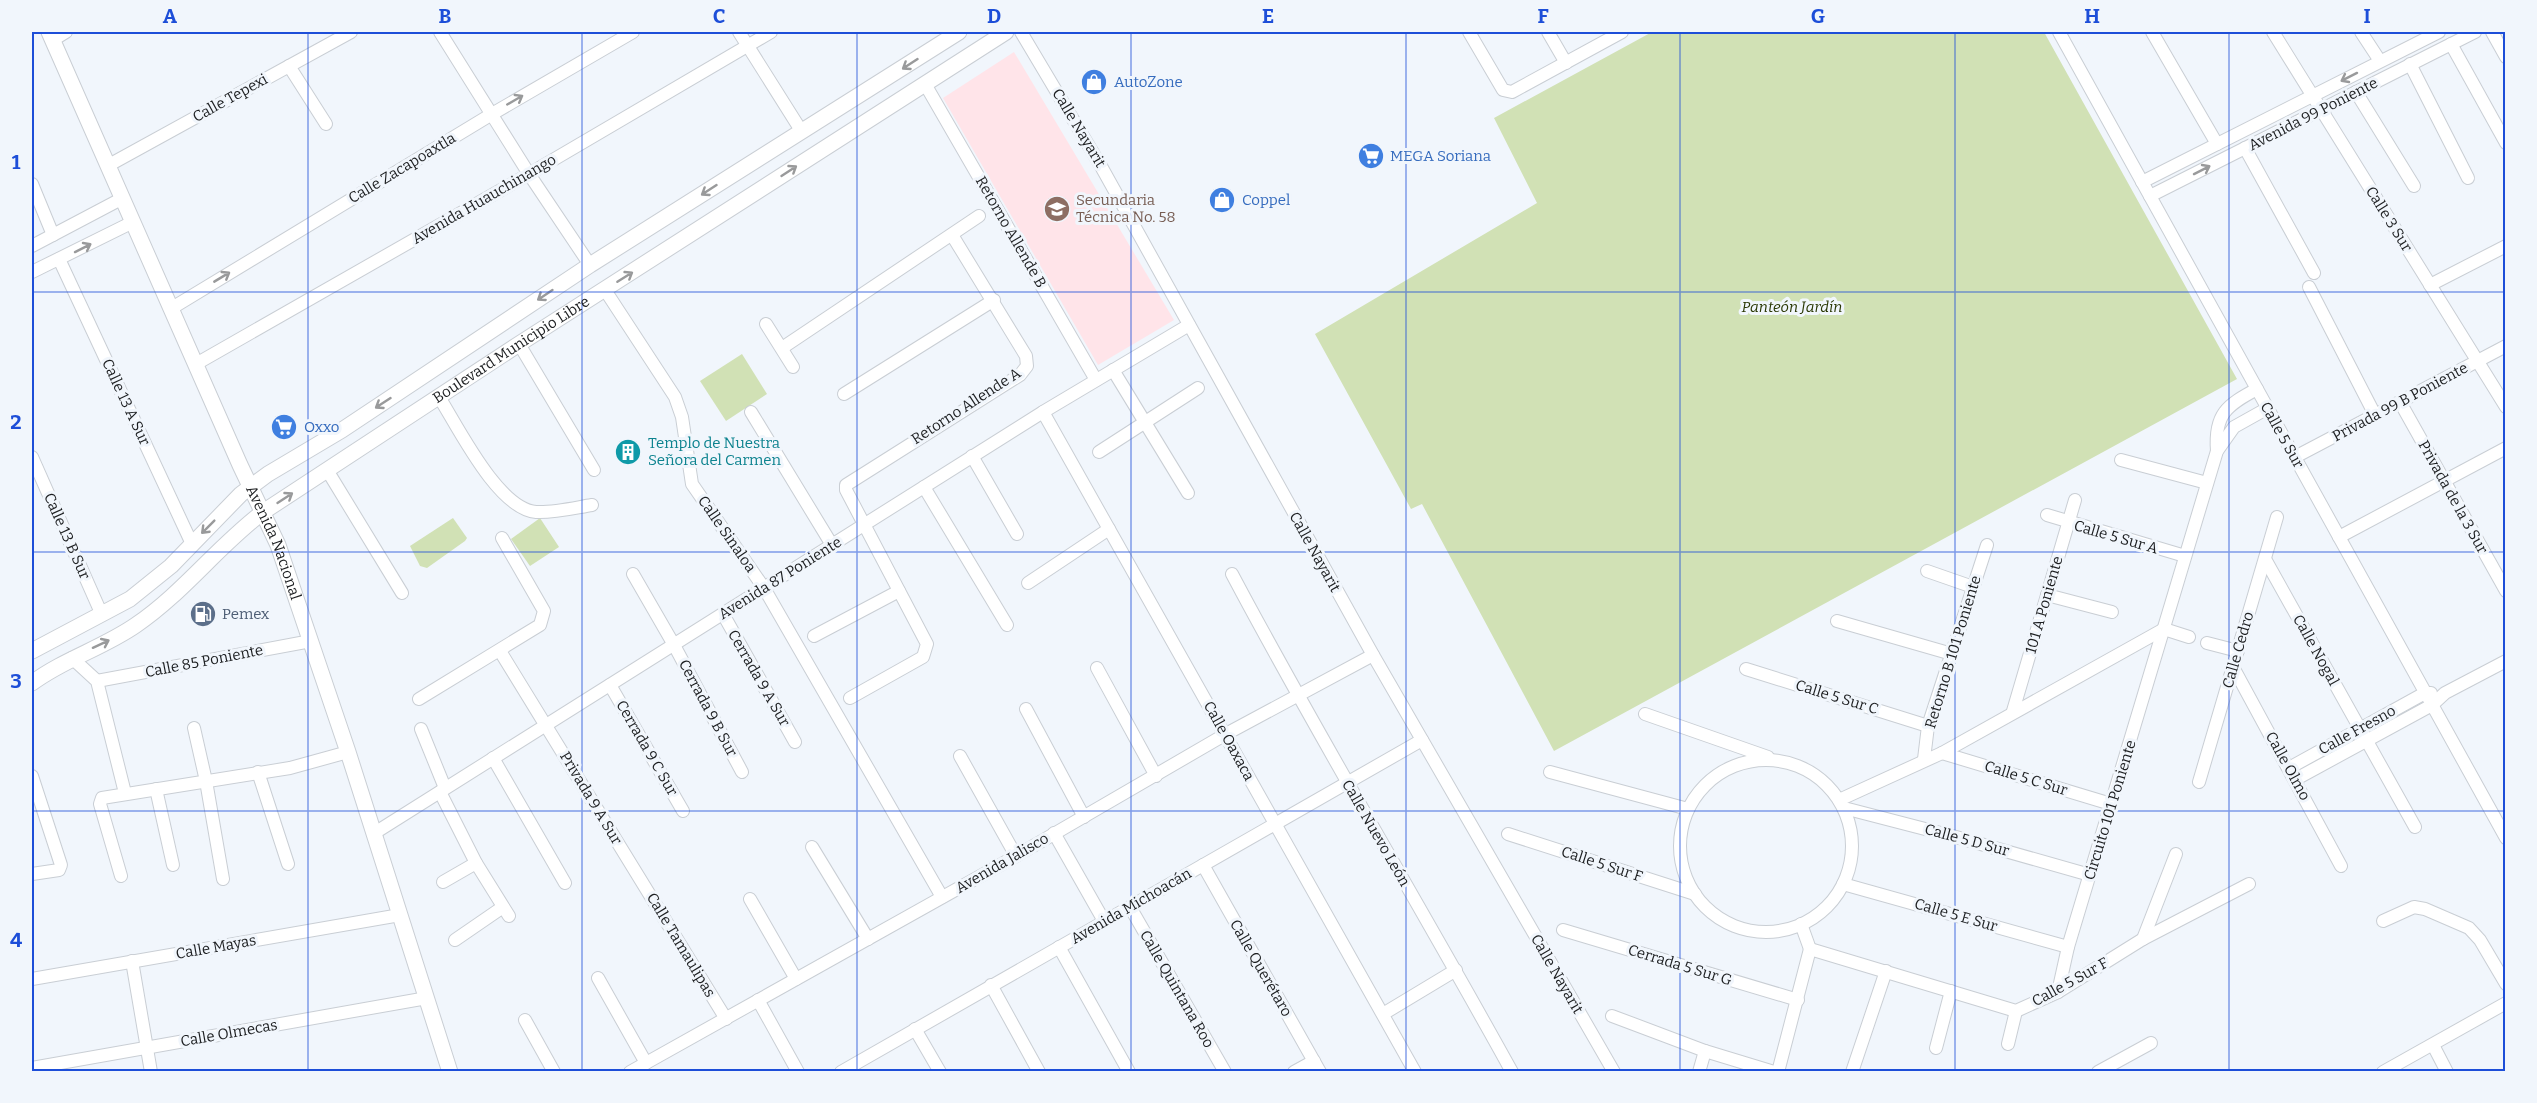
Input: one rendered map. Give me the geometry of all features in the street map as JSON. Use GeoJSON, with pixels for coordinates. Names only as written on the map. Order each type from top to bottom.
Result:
{"type":"FeatureCollection","features":[{"type":"Feature","properties":{"kind":"main road","name":"Boulevard Municipio Libre"},"geometry":{"type":"LineString","coordinates":[[32,651],[102,615],[152,583],[250,486],[361,417],[590,265],[959,32]]}},
{"type":"Feature","properties":{"kind":"main road","name":"Boulevard Municipio Libre"},"geometry":{"type":"LineString","coordinates":[[32,682],[72,658],[134,627],[166,603],[240,530],[263,512],[519,344],[1006,32]]}},
{"type":"Feature","properties":{"kind":"main road","name":"Avenida Nacional"},"geometry":{"type":"LineString","coordinates":[[51,36],[278,545],[348,752],[450,1071]]}},
{"type":"Feature","properties":{"kind":"street"},"geometry":{"type":"LineString","coordinates":[[51,36],[66,32]]}},
{"type":"Feature","properties":{"kind":"street","name":"Calle Tepexi"},"geometry":{"type":"LineString","coordinates":[[109,165],[347,32]]}},
{"type":"Feature","properties":{"kind":"street"},"geometry":{"type":"LineString","coordinates":[[440,32],[529,174],[590,265]]}},
{"type":"Feature","properties":{"kind":"street","name":"Calle Zacapoaxtla"},"geometry":{"type":"LineString","coordinates":[[172,308],[492,114],[633,32]]}},
{"type":"Feature","properties":{"kind":"street"},"geometry":{"type":"LineString","coordinates":[[739,32],[802,132]]}},
{"type":"Feature","properties":{"kind":"street","name":"Avenida Huauchinango"},"geometry":{"type":"LineString","coordinates":[[196,364],[529,174],[771,32]]}},
{"type":"Feature","properties":{"kind":"street","name":"Calle Nayarit"},"geometry":{"type":"LineString","coordinates":[[1021,32],[1102,168],[1373,655],[1614,1071]]}},
{"type":"Feature","properties":{"kind":"street"},"geometry":{"type":"LineString","coordinates":[[1469,32],[1503,90],[1507,93],[1622,32]]}},
{"type":"Feature","properties":{"kind":"street"},"geometry":{"type":"LineString","coordinates":[[1548,32],[1566,63]]}},
{"type":"Feature","properties":{"kind":"street","name":"Calle 5 Sur"},"geometry":{"type":"LineString","coordinates":[[2059,32],[2505,838]]}},
{"type":"Feature","properties":{"kind":"street"},"geometry":{"type":"LineString","coordinates":[[2152,32],[2217,144]]}},
{"type":"Feature","properties":{"kind":"street","name":"Calle 3 Sur"},"geometry":{"type":"LineString","coordinates":[[2273,32],[2505,407]]}},
{"type":"Feature","properties":{"kind":"street"},"geometry":{"type":"LineString","coordinates":[[2361,32],[2380,61]]}},
{"type":"Feature","properties":{"kind":"street","name":"Avenida 99 Poniente"},"geometry":{"type":"LineString","coordinates":[[2142,182],[2439,32]]}},
{"type":"Feature","properties":{"kind":"street","name":"Avenida 99 Poniente"},"geometry":{"type":"LineString","coordinates":[[2150,196],[2475,32]]}},
{"type":"Feature","properties":{"kind":"street"},"geometry":{"type":"LineString","coordinates":[[2492,32],[2505,57]]}},
{"type":"Feature","properties":{"kind":"street"},"geometry":{"type":"LineString","coordinates":[[2451,44],[2505,143]]}},
{"type":"Feature","properties":{"kind":"street"},"geometry":{"type":"LineString","coordinates":[[2410,64],[2468,178]]}},
{"type":"Feature","properties":{"kind":"street"},"geometry":{"type":"LineString","coordinates":[[289,66],[326,124]]}},
{"type":"Feature","properties":{"kind":"street","name":"Retorno Allende B"},"geometry":{"type":"LineString","coordinates":[[925,84],[1096,380]]}},
{"type":"Feature","properties":{"kind":"street"},"geometry":{"type":"LineString","coordinates":[[2356,92],[2414,186]]}},
{"type":"Feature","properties":{"kind":"street"},"geometry":{"type":"LineString","coordinates":[[2245,148],[2314,273]]}},
{"type":"Feature","properties":{"kind":"street"},"geometry":{"type":"LineString","coordinates":[[32,184],[53,235]]}},
{"type":"Feature","properties":{"kind":"street"},"geometry":{"type":"LineString","coordinates":[[32,246],[123,198]]}},
{"type":"Feature","properties":{"kind":"street"},"geometry":{"type":"LineString","coordinates":[[782,348],[979,216]]}},
{"type":"Feature","properties":{"kind":"street"},"geometry":{"type":"LineString","coordinates":[[32,272],[133,222]]}},
{"type":"Feature","properties":{"kind":"street","name":"Retorno Allende A"},"geometry":{"type":"LineString","coordinates":[[865,524],[846,490],[846,485],[1020,375],[1027,366],[1026,356],[994,300],[952,235]]}},
{"type":"Feature","properties":{"kind":"street"},"geometry":{"type":"LineString","coordinates":[[2430,285],[2505,246]]}},
{"type":"Feature","properties":{"kind":"street","name":"Calle 13 A Sur"},"geometry":{"type":"LineString","coordinates":[[59,259],[192,544]]}},
{"type":"Feature","properties":{"kind":"street"},"geometry":{"type":"LineString","coordinates":[[2309,287],[2375,415]]}},
{"type":"Feature","properties":{"kind":"street","name":"Calle Sinaloa"},"geometry":{"type":"LineString","coordinates":[[605,290],[675,397],[682,417],[692,484],[764,588],[942,897]]}},
{"type":"Feature","properties":{"kind":"street"},"geometry":{"type":"LineString","coordinates":[[844,394],[994,300]]}},
{"type":"Feature","properties":{"kind":"street"},"geometry":{"type":"LineString","coordinates":[[766,324],[793,367]]}},
{"type":"Feature","properties":{"kind":"street","name":"Avenida 87 Poniente"},"geometry":{"type":"LineString","coordinates":[[373,834],[972,456],[1189,325]]}},
{"type":"Feature","properties":{"kind":"street"},"geometry":{"type":"LineString","coordinates":[[519,344],[594,470]]}},
{"type":"Feature","properties":{"kind":"street","name":"Privada 99 B Poniente"},"geometry":{"type":"LineString","coordinates":[[2295,457],[2505,346]]}},
{"type":"Feature","properties":{"kind":"street"},"geometry":{"type":"LineString","coordinates":[[1113,370],[1188,494]]}},
{"type":"Feature","properties":{"kind":"street"},"geometry":{"type":"LineString","coordinates":[[1099,452],[1198,388]]}},
{"type":"Feature","properties":{"kind":"street","name":"Circuito 101 Poniente"},"geometry":{"type":"LineString","coordinates":[[2217,451],[2216,438],[2223,412],[2229,404],[2257,388]]}},
{"type":"Feature","properties":{"kind":"street"},"geometry":{"type":"LineString","coordinates":[[439,397],[491,480],[506,497],[516,504],[537,512],[592,505]]}},
{"type":"Feature","properties":{"kind":"street","name":"Privada de la 3 Sur"},"geometry":{"type":"LineString","coordinates":[[2400,402],[2505,591]]}},
{"type":"Feature","properties":{"kind":"street","name":"Circuito 101 Poniente"},"geometry":{"type":"LineString","coordinates":[[2058,992],[2068,947],[2217,451],[2234,427],[2268,408]]}},
{"type":"Feature","properties":{"kind":"street"},"geometry":{"type":"LineString","coordinates":[[751,412],[832,545]]}},
{"type":"Feature","properties":{"kind":"street","name":"Calle Oaxaca"},"geometry":{"type":"LineString","coordinates":[[1043,412],[1415,1071]]}},
{"type":"Feature","properties":{"kind":"street"},"geometry":{"type":"LineString","coordinates":[[2338,537],[2505,448]]}},
{"type":"Feature","properties":{"kind":"street"},"geometry":{"type":"LineString","coordinates":[[972,456],[1017,534]]}},
{"type":"Feature","properties":{"kind":"street","name":"Calle 13 B Sur"},"geometry":{"type":"LineString","coordinates":[[32,457],[102,615]]}},
{"type":"Feature","properties":{"kind":"street"},"geometry":{"type":"LineString","coordinates":[[2121,460],[2207,483]]}},
{"type":"Feature","properties":{"kind":"street"},"geometry":{"type":"LineString","coordinates":[[327,470],[402,593]]}},
{"type":"Feature","properties":{"kind":"street"},"geometry":{"type":"LineString","coordinates":[[924,487],[1007,625]]}},
{"type":"Feature","properties":{"kind":"street","name":"101 A Poniente"},"geometry":{"type":"LineString","coordinates":[[2013,711],[2075,500]]}},
{"type":"Feature","properties":{"kind":"street","name":"Calle 5 Sur A"},"geometry":{"type":"LineString","coordinates":[[2047,515],[2185,556]]}},
{"type":"Feature","properties":{"kind":"street","name":"Calle Cedro"},"geometry":{"type":"LineString","coordinates":[[2199,782],[2277,517]]}},
{"type":"Feature","properties":{"kind":"street"},"geometry":{"type":"LineString","coordinates":[[850,698],[923,657],[927,644],[865,524]]}},
{"type":"Feature","properties":{"kind":"street"},"geometry":{"type":"LineString","coordinates":[[1028,583],[1109,529]]}},
{"type":"Feature","properties":{"kind":"street"},"geometry":{"type":"LineString","coordinates":[[419,699],[540,625],[544,611],[502,538]]}},
{"type":"Feature","properties":{"kind":"street","name":"Retorno B 101 Poniente"},"geometry":{"type":"LineString","coordinates":[[1924,759],[1928,726],[1987,545]]}},
{"type":"Feature","properties":{"kind":"street","name":"Calle Nogal"},"geometry":{"type":"LineString","coordinates":[[2265,559],[2415,827]]}},
{"type":"Feature","properties":{"kind":"street"},"geometry":{"type":"LineString","coordinates":[[1927,572],[1973,586]]}},
{"type":"Feature","properties":{"kind":"street","name":"Cerrada 9 B Sur"},"geometry":{"type":"LineString","coordinates":[[633,574],[742,772]]}},
{"type":"Feature","properties":{"kind":"street","name":"Calle Nuevo León"},"geometry":{"type":"LineString","coordinates":[[1232,574],[1297,696],[1512,1071]]}},
{"type":"Feature","properties":{"kind":"street"},"geometry":{"type":"LineString","coordinates":[[814,636],[899,591]]}},
{"type":"Feature","properties":{"kind":"street"},"geometry":{"type":"LineString","coordinates":[[2048,595],[2112,612]]}},
{"type":"Feature","properties":{"kind":"street","name":"Cerrada 9 A Sur"},"geometry":{"type":"LineString","coordinates":[[723,614],[795,742]]}},
{"type":"Feature","properties":{"kind":"street"},"geometry":{"type":"LineString","coordinates":[[1837,621],[1952,654]]}},
{"type":"Feature","properties":{"kind":"street"},"geometry":{"type":"LineString","coordinates":[[1842,804],[1924,759],[1942,753],[2013,711],[2164,629],[2189,637]]}},
{"type":"Feature","properties":{"kind":"street","name":"Calle 85 Poniente"},"geometry":{"type":"LineString","coordinates":[[97,681],[311,641]]}},
{"type":"Feature","properties":{"kind":"street"},"geometry":{"type":"LineString","coordinates":[[2207,643],[2238,651]]}},
{"type":"Feature","properties":{"kind":"street","name":"Privada 9 A Sur"},"geometry":{"type":"LineString","coordinates":[[500,651],[636,871]]}},
{"type":"Feature","properties":{"kind":"street","name":"Avenida Jalisco"},"geometry":{"type":"LineString","coordinates":[[630,1071],[1016,856],[1226,734],[1373,655]]}},
{"type":"Feature","properties":{"kind":"street"},"geometry":{"type":"LineString","coordinates":[[72,658],[97,681],[125,794]]}},
{"type":"Feature","properties":{"kind":"street"},"geometry":{"type":"LineString","coordinates":[[2425,693],[2445,693],[2505,662]]}},
{"type":"Feature","properties":{"kind":"street","name":"Calle Olmo"},"geometry":{"type":"LineString","coordinates":[[2233,667],[2293,773],[2341,866]]}},
{"type":"Feature","properties":{"kind":"street"},"geometry":{"type":"LineString","coordinates":[[1097,668],[1156,776]]}},
{"type":"Feature","properties":{"kind":"street","name":"Calle 5 Sur C"},"geometry":{"type":"LineString","coordinates":[[1746,669],[1928,726]]}},
{"type":"Feature","properties":{"kind":"street","name":"Cerrada 9 C Sur"},"geometry":{"type":"LineString","coordinates":[[610,685],[683,811]]}},
{"type":"Feature","properties":{"kind":"street","name":"Calle Fresno"},"geometry":{"type":"LineString","coordinates":[[2363,735],[2425,693]]}},
{"type":"Feature","properties":{"kind":"street","name":"Calle Fresno"},"geometry":{"type":"LineString","coordinates":[[2293,773],[2363,735],[2432,705],[2445,693]]}},
{"type":"Feature","properties":{"kind":"street"},"geometry":{"type":"LineString","coordinates":[[1026,709],[1084,817]]}},
{"type":"Feature","properties":{"kind":"street"},"geometry":{"type":"LineString","coordinates":[[1645,714],[1812,772],[1827,784],[1842,804],[1849,822],[1852,854],[1843,884],[1826,908],[1801,924],[1780,931],[1758,932],[1736,927],[1717,917],[1695,894],[1683,869],[1680,854],[1682,831],[1688,809],[1700,791],[1714,777],[1743,763],[1774,760]]}},
{"type":"Feature","properties":{"kind":"street"},"geometry":{"type":"LineString","coordinates":[[194,728],[223,879]]}},
{"type":"Feature","properties":{"kind":"street"},"geometry":{"type":"LineString","coordinates":[[421,729],[442,790],[476,863],[506,912],[455,940]]}},
{"type":"Feature","properties":{"kind":"street","name":"Avenida Michoacán"},"geometry":{"type":"LineString","coordinates":[[843,1071],[1422,740]]}},
{"type":"Feature","properties":{"kind":"street"},"geometry":{"type":"LineString","coordinates":[[121,876],[100,804],[102,798],[290,768],[348,752]]}},
{"type":"Feature","properties":{"kind":"street","name":"Calle 5 C Sur"},"geometry":{"type":"LineString","coordinates":[[1942,753],[2111,804]]}},
{"type":"Feature","properties":{"kind":"street"},"geometry":{"type":"LineString","coordinates":[[960,756],[1016,856]]}},
{"type":"Feature","properties":{"kind":"street"},"geometry":{"type":"LineString","coordinates":[[493,758],[565,882]]}},
{"type":"Feature","properties":{"kind":"street"},"geometry":{"type":"LineString","coordinates":[[258,772],[288,864]]}},
{"type":"Feature","properties":{"kind":"street"},"geometry":{"type":"LineString","coordinates":[[1550,772],[1688,809]]}},
{"type":"Feature","properties":{"kind":"street"},"geometry":{"type":"LineString","coordinates":[[32,776],[61,865],[58,870],[32,874]]}},
{"type":"Feature","properties":{"kind":"street"},"geometry":{"type":"LineString","coordinates":[[156,789],[173,865]]}},
{"type":"Feature","properties":{"kind":"street","name":"Calle 5 D Sur"},"geometry":{"type":"LineString","coordinates":[[1842,804],[2090,875]]}},
{"type":"Feature","properties":{"kind":"street"},"geometry":{"type":"LineString","coordinates":[[1054,833],[1104,921]]}},
{"type":"Feature","properties":{"kind":"street","name":"Calle 5 Sur F"},"geometry":{"type":"LineString","coordinates":[[1508,834],[1695,894]]}},
{"type":"Feature","properties":{"kind":"street"},"geometry":{"type":"LineString","coordinates":[[812,847],[868,939]]}},
{"type":"Feature","properties":{"kind":"street"},"geometry":{"type":"LineString","coordinates":[[2143,939],[2176,854]]}},
{"type":"Feature","properties":{"kind":"street"},"geometry":{"type":"LineString","coordinates":[[443,882],[476,863]]}},
{"type":"Feature","properties":{"kind":"street","name":"Calle Querétaro"},"geometry":{"type":"LineString","coordinates":[[1203,865],[1317,1066]]}},
{"type":"Feature","properties":{"kind":"street","name":"Calle Tamaulipas"},"geometry":{"type":"LineString","coordinates":[[636,871],[726,1019]]}},
{"type":"Feature","properties":{"kind":"street","name":"Calle 5 E Sur"},"geometry":{"type":"LineString","coordinates":[[1843,884],[2068,947]]}},
{"type":"Feature","properties":{"kind":"street","name":"Calle 5 Sur F"},"geometry":{"type":"LineString","coordinates":[[1810,950],[1886,970],[2016,1011],[2058,992],[2143,939],[2249,884]]}},
{"type":"Feature","properties":{"kind":"street"},"geometry":{"type":"LineString","coordinates":[[750,899],[796,979]]}},
{"type":"Feature","properties":{"kind":"street","name":"Calle Quintana Roo"},"geometry":{"type":"LineString","coordinates":[[1130,907],[1225,1071]]}},
{"type":"Feature","properties":{"kind":"street"},"geometry":{"type":"LineString","coordinates":[[2383,921],[2414,908],[2425,909],[2469,928],[2480,940],[2505,984]]}},
{"type":"Feature","properties":{"kind":"street","name":"Calle Mayas"},"geometry":{"type":"LineString","coordinates":[[32,979],[400,915]]}},
{"type":"Feature","properties":{"kind":"street"},"geometry":{"type":"LineString","coordinates":[[1612,1016],[1705,1051],[1776,1071],[1798,1000],[1810,950],[1801,924]]}},
{"type":"Feature","properties":{"kind":"street","name":"Cerrada 5 Sur G"},"geometry":{"type":"LineString","coordinates":[[1563,930],[1798,1000]]}},
{"type":"Feature","properties":{"kind":"street"},"geometry":{"type":"LineString","coordinates":[[1059,947],[1129,1071]]}},
{"type":"Feature","properties":{"kind":"street"},"geometry":{"type":"LineString","coordinates":[[132,961],[151,1071]]}},
{"type":"Feature","properties":{"kind":"street"},"geometry":{"type":"LineString","coordinates":[[1383,1014],[1456,970]]}},
{"type":"Feature","properties":{"kind":"street"},"geometry":{"type":"LineString","coordinates":[[1852,1071],[1886,970]]}},
{"type":"Feature","properties":{"kind":"street"},"geometry":{"type":"LineString","coordinates":[[598,978],[646,1063]]}},
{"type":"Feature","properties":{"kind":"street"},"geometry":{"type":"LineString","coordinates":[[991,985],[1039,1071]]}},
{"type":"Feature","properties":{"kind":"street"},"geometry":{"type":"LineString","coordinates":[[1936,1048],[1951,991]]}},
{"type":"Feature","properties":{"kind":"street","name":"Calle Olmecas"},"geometry":{"type":"LineString","coordinates":[[32,1068],[427,998]]}},
{"type":"Feature","properties":{"kind":"street"},"geometry":{"type":"LineString","coordinates":[[758,1000],[798,1071]]}},
{"type":"Feature","properties":{"kind":"street"},"geometry":{"type":"LineString","coordinates":[[2383,1071],[2504,1007]]}},
{"type":"Feature","properties":{"kind":"street"},"geometry":{"type":"LineString","coordinates":[[2008,1044],[2016,1011]]}},
{"type":"Feature","properties":{"kind":"street"},"geometry":{"type":"LineString","coordinates":[[525,1020],[554,1071]]}},
{"type":"Feature","properties":{"kind":"street"},"geometry":{"type":"LineString","coordinates":[[915,1029],[940,1071]]}},
{"type":"Feature","properties":{"kind":"street"},"geometry":{"type":"LineString","coordinates":[[2098,1071],[2151,1043]]}},
{"type":"Feature","properties":{"kind":"street"},"geometry":{"type":"LineString","coordinates":[[2433,1045],[2447,1071]]}},
{"type":"Feature","properties":{"kind":"street"},"geometry":{"type":"LineString","coordinates":[[1699,1071],[1705,1051]]}},
{"type":"Feature","properties":{"kind":"street"},"geometry":{"type":"LineString","coordinates":[[1294,1071],[1317,1066]]}},
{"type":"Feature","properties":{"kind":"shaded area","name":"Secundaria Técnica No. 58"},"geometry":{"type":"Polygon","coordinates":[[[1014,52],[1174,320],[1098,365],[943,98],[1014,52]]]}},
{"type":"Feature","properties":{"kind":"green space","name":"Panteón Jardín"},"geometry":{"type":"Polygon","coordinates":[[[1652,32],[2044,32],[2237,379],[1554,751],[1422,504],[1411,509],[1315,334],[1537,203],[1494,118],[1652,32]]]}},
{"type":"Feature","properties":{"kind":"green space"},"geometry":{"type":"Polygon","coordinates":[[[742,354],[767,394],[726,421],[700,381],[742,354]]]}},
{"type":"Feature","properties":{"kind":"green space"},"geometry":{"type":"Polygon","coordinates":[[[453,518],[467,538],[465,541],[427,568],[420,566],[410,546],[453,518]]]}},
{"type":"Feature","properties":{"kind":"green space"},"geometry":{"type":"Polygon","coordinates":[[[540,518],[559,547],[530,566],[511,539],[540,518]]]}},
{"type":"Feature","properties":{"kind":"place","name":"AutoZone"},"geometry":{"type":"Point","coordinates":[1094,82]}},
{"type":"Feature","properties":{"kind":"place","name":"MEGA Soriana"},"geometry":{"type":"Point","coordinates":[1371,156]}},
{"type":"Feature","properties":{"kind":"place","name":"Coppel"},"geometry":{"type":"Point","coordinates":[1222,200]}},
{"type":"Feature","properties":{"kind":"place","name":"Secundaria Técnica No. 58"},"geometry":{"type":"Point","coordinates":[1057,209]}},
{"type":"Feature","properties":{"kind":"place","name":"Oxxo"},"geometry":{"type":"Point","coordinates":[284,427]}},
{"type":"Feature","properties":{"kind":"place","name":"Templo de Nuestra Señora del Carmen"},"geometry":{"type":"Point","coordinates":[628,452]}},
{"type":"Feature","properties":{"kind":"place","name":"Pemex"},"geometry":{"type":"Point","coordinates":[203,614]}}]}
